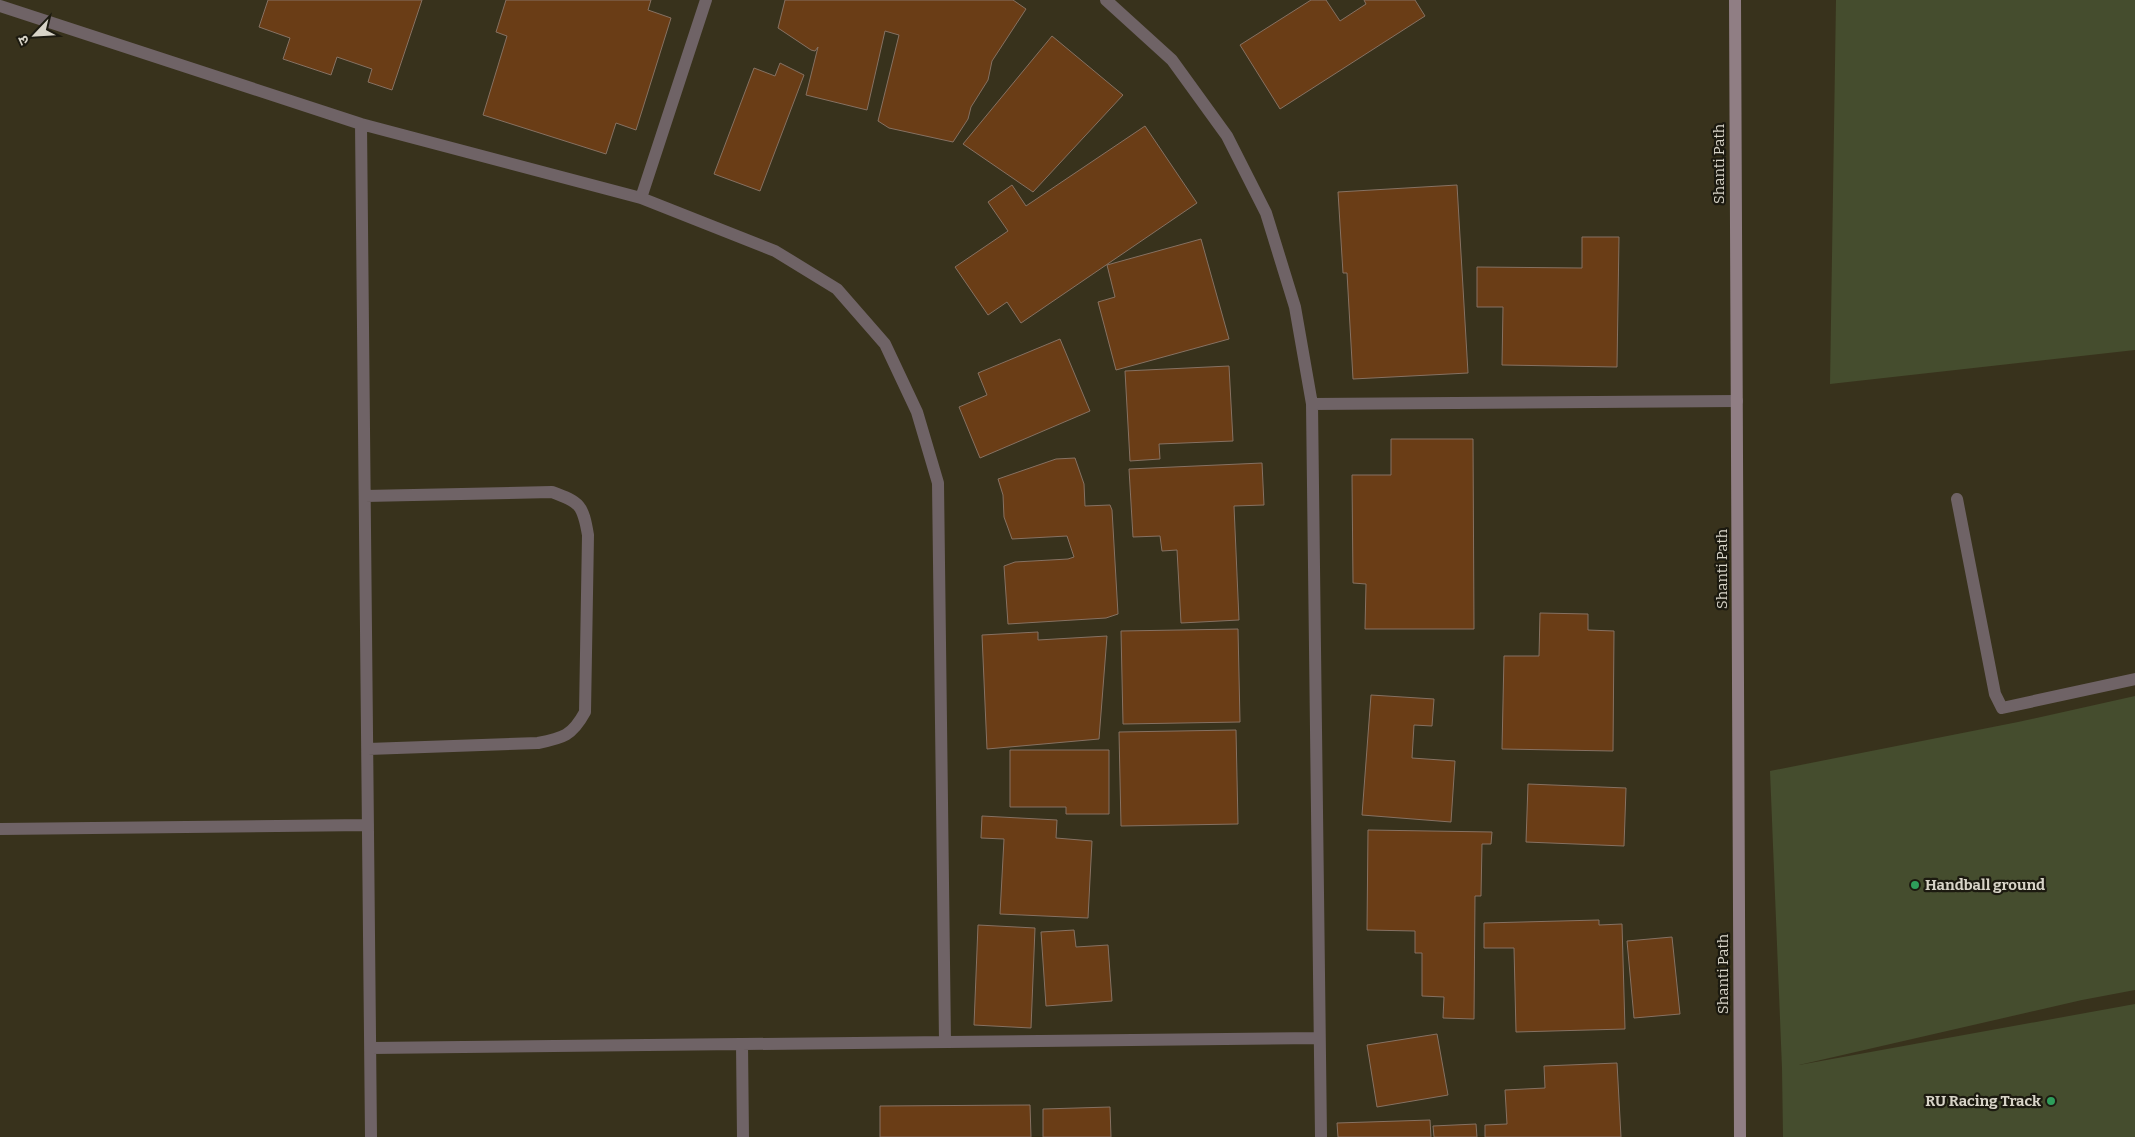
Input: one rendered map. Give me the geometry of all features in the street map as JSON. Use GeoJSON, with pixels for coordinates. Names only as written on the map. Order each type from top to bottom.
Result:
{"type":"FeatureCollection","features":[{"type":"Feature","properties":{"kind":"main road","name":"Shanti Path"},"geometry":{"type":"LineString","coordinates":[[1735,0],[1740,1137]]}},
{"type":"Feature","properties":{"kind":"street"},"geometry":{"type":"LineString","coordinates":[[641,198],[706,0]]}},
{"type":"Feature","properties":{"kind":"street"},"geometry":{"type":"LineString","coordinates":[[1106,0],[1172,60],[1227,136],[1269,223],[1295,308],[1312,404],[1321,1137]]}},
{"type":"Feature","properties":{"kind":"street"},"geometry":{"type":"LineString","coordinates":[[0,6],[362,124],[641,198],[775,251],[837,289],[885,344],[917,412],[938,483],[945,1042]]}},
{"type":"Feature","properties":{"kind":"street"},"geometry":{"type":"LineString","coordinates":[[362,124],[371,1137]]}},
{"type":"Feature","properties":{"kind":"street"},"geometry":{"type":"LineString","coordinates":[[1312,404],[1737,401]]}},
{"type":"Feature","properties":{"kind":"street"},"geometry":{"type":"LineString","coordinates":[[365,496],[552,492],[572,499],[584,512],[588,535],[585,712],[577,728],[560,739],[538,743],[368,749]]}},
{"type":"Feature","properties":{"kind":"street"},"geometry":{"type":"LineString","coordinates":[[1957,500],[1995,694],[2002,708],[2135,679]]}},
{"type":"Feature","properties":{"kind":"street"},"geometry":{"type":"LineString","coordinates":[[0,829],[368,825]]}},
{"type":"Feature","properties":{"kind":"street"},"geometry":{"type":"LineString","coordinates":[[371,1048],[1319,1038]]}},
{"type":"Feature","properties":{"kind":"street"},"geometry":{"type":"LineString","coordinates":[[742,1044],[743,1137]]}},
{"type":"Feature","properties":{"kind":"green space"},"geometry":{"type":"Polygon","coordinates":[[[1836,0],[2135,0],[2135,350],[1830,384],[1836,0]]]}},
{"type":"Feature","properties":{"kind":"green space"},"geometry":{"type":"Polygon","coordinates":[[[2135,696],[2135,990],[2082,1000],[1799,1065],[2135,1004],[2135,1137],[1783,1137],[1770,771],[2018,722],[2135,696]]]}},
{"type":"Feature","properties":{"kind":"building"},"geometry":{"type":"Polygon","coordinates":[[[268,0],[422,0],[392,90],[368,82],[372,69],[337,57],[331,75],[283,59],[290,38],[259,27],[268,0]]]}},
{"type":"Feature","properties":{"kind":"building"},"geometry":{"type":"Polygon","coordinates":[[[506,0],[651,0],[648,10],[671,18],[636,130],[616,123],[606,154],[483,115],[507,36],[496,32],[506,0]]]}},
{"type":"Feature","properties":{"kind":"building"},"geometry":{"type":"Polygon","coordinates":[[[785,0],[1013,0],[1026,9],[992,61],[988,80],[971,107],[968,119],[953,142],[889,128],[878,121],[899,35],[885,31],[867,110],[806,95],[818,47],[815,51],[811,50],[778,28],[785,0]]]}},
{"type":"Feature","properties":{"kind":"building"},"geometry":{"type":"Polygon","coordinates":[[[1311,0],[1326,0],[1340,21],[1366,4],[1364,0],[1415,0],[1425,16],[1280,109],[1240,45],[1311,0]]]}},
{"type":"Feature","properties":{"kind":"building"},"geometry":{"type":"Polygon","coordinates":[[[1052,36],[1123,95],[1033,192],[963,144],[1052,36]]]}},
{"type":"Feature","properties":{"kind":"building"},"geometry":{"type":"Polygon","coordinates":[[[780,63],[804,75],[760,191],[714,174],[754,68],[775,76],[780,63]]]}},
{"type":"Feature","properties":{"kind":"building"},"geometry":{"type":"Polygon","coordinates":[[[1145,126],[1197,203],[1021,323],[1007,302],[988,315],[955,267],[1008,231],[988,202],[1012,185],[1026,206],[1145,126]]]}},
{"type":"Feature","properties":{"kind":"building"},"geometry":{"type":"Polygon","coordinates":[[[1457,185],[1468,373],[1353,379],[1347,273],[1343,273],[1338,192],[1457,185]]]}},
{"type":"Feature","properties":{"kind":"building"},"geometry":{"type":"Polygon","coordinates":[[[1582,237],[1619,237],[1617,367],[1502,365],[1503,307],[1477,307],[1477,267],[1582,268],[1582,237]]]}},
{"type":"Feature","properties":{"kind":"building"},"geometry":{"type":"Polygon","coordinates":[[[1201,239],[1229,339],[1116,370],[1098,302],[1115,297],[1107,265],[1201,239]]]}},
{"type":"Feature","properties":{"kind":"building"},"geometry":{"type":"Polygon","coordinates":[[[1060,339],[1090,411],[980,458],[959,407],[987,395],[978,373],[1060,339]]]}},
{"type":"Feature","properties":{"kind":"building"},"geometry":{"type":"Polygon","coordinates":[[[1229,366],[1233,441],[1159,444],[1160,459],[1130,461],[1125,371],[1229,366]]]}},
{"type":"Feature","properties":{"kind":"building"},"geometry":{"type":"Polygon","coordinates":[[[1391,439],[1473,439],[1474,629],[1365,629],[1366,584],[1353,583],[1352,475],[1391,475],[1391,439]]]}},
{"type":"Feature","properties":{"kind":"building"},"geometry":{"type":"Polygon","coordinates":[[[1075,458],[1084,484],[1085,506],[1110,505],[1112,510],[1118,614],[1106,618],[1008,624],[1004,566],[1015,562],[1074,557],[1067,536],[1012,539],[1004,517],[1003,495],[998,479],[1056,459],[1075,458]]]}},
{"type":"Feature","properties":{"kind":"building"},"geometry":{"type":"Polygon","coordinates":[[[1262,463],[1264,505],[1234,506],[1239,620],[1181,623],[1177,550],[1162,551],[1160,536],[1133,537],[1129,469],[1262,463]]]}},
{"type":"Feature","properties":{"kind":"building"},"geometry":{"type":"Polygon","coordinates":[[[1540,613],[1588,614],[1588,630],[1614,631],[1613,751],[1502,749],[1504,656],[1539,656],[1540,613]]]}},
{"type":"Feature","properties":{"kind":"building"},"geometry":{"type":"Polygon","coordinates":[[[1238,629],[1240,722],[1123,724],[1121,631],[1238,629]]]}},
{"type":"Feature","properties":{"kind":"building"},"geometry":{"type":"Polygon","coordinates":[[[1038,632],[1038,640],[1107,636],[1099,739],[987,749],[982,635],[1038,632]]]}},
{"type":"Feature","properties":{"kind":"building"},"geometry":{"type":"Polygon","coordinates":[[[1371,695],[1434,699],[1432,726],[1414,725],[1412,758],[1455,761],[1451,822],[1362,815],[1371,695]]]}},
{"type":"Feature","properties":{"kind":"building"},"geometry":{"type":"Polygon","coordinates":[[[1236,730],[1238,824],[1121,826],[1119,732],[1236,730]]]}},
{"type":"Feature","properties":{"kind":"building"},"geometry":{"type":"Polygon","coordinates":[[[1010,750],[1109,750],[1109,814],[1066,814],[1066,807],[1010,807],[1010,750]]]}},
{"type":"Feature","properties":{"kind":"building"},"geometry":{"type":"Polygon","coordinates":[[[1528,784],[1626,788],[1624,846],[1526,842],[1528,784]]]}},
{"type":"Feature","properties":{"kind":"building"},"geometry":{"type":"Polygon","coordinates":[[[982,816],[1057,820],[1056,838],[1092,841],[1088,918],[1000,914],[1004,839],[981,838],[982,816]]]}},
{"type":"Feature","properties":{"kind":"building"},"geometry":{"type":"Polygon","coordinates":[[[1368,830],[1492,832],[1491,844],[1482,844],[1481,896],[1475,896],[1474,1019],[1443,1018],[1444,997],[1422,996],[1422,953],[1415,953],[1415,931],[1367,930],[1368,830]]]}},
{"type":"Feature","properties":{"kind":"building"},"geometry":{"type":"Polygon","coordinates":[[[1599,920],[1599,925],[1622,924],[1625,1029],[1516,1032],[1514,948],[1484,948],[1484,923],[1599,920]]]}},
{"type":"Feature","properties":{"kind":"building"},"geometry":{"type":"Polygon","coordinates":[[[978,925],[1035,928],[1031,1028],[974,1025],[978,925]]]}},
{"type":"Feature","properties":{"kind":"building"},"geometry":{"type":"Polygon","coordinates":[[[1074,930],[1076,947],[1108,945],[1112,1001],[1046,1006],[1041,932],[1074,930]]]}},
{"type":"Feature","properties":{"kind":"building"},"geometry":{"type":"Polygon","coordinates":[[[1672,937],[1680,1014],[1634,1018],[1627,941],[1672,937]]]}},
{"type":"Feature","properties":{"kind":"building"},"geometry":{"type":"Polygon","coordinates":[[[1437,1034],[1448,1095],[1377,1107],[1367,1045],[1437,1034]]]}},
{"type":"Feature","properties":{"kind":"building"},"geometry":{"type":"Polygon","coordinates":[[[1617,1063],[1621,1137],[1485,1137],[1485,1125],[1507,1124],[1505,1090],[1545,1088],[1544,1066],[1617,1063]]]}},
{"type":"Feature","properties":{"kind":"building"},"geometry":{"type":"Polygon","coordinates":[[[1030,1105],[1031,1137],[880,1137],[880,1106],[1030,1105]]]}},
{"type":"Feature","properties":{"kind":"building"},"geometry":{"type":"Polygon","coordinates":[[[1110,1107],[1111,1137],[1043,1137],[1043,1109],[1110,1107]]]}},
{"type":"Feature","properties":{"kind":"building"},"geometry":{"type":"Polygon","coordinates":[[[1430,1120],[1431,1137],[1338,1137],[1337,1123],[1430,1120]]]}},
{"type":"Feature","properties":{"kind":"building"},"geometry":{"type":"Polygon","coordinates":[[[1476,1124],[1477,1137],[1434,1137],[1433,1126],[1476,1124]]]}},
{"type":"Feature","properties":{"kind":"place","name":"Handball ground"},"geometry":{"type":"Point","coordinates":[1915,885]}},
{"type":"Feature","properties":{"kind":"place","name":"RU Racing Track"},"geometry":{"type":"Point","coordinates":[2051,1101]}}]}
